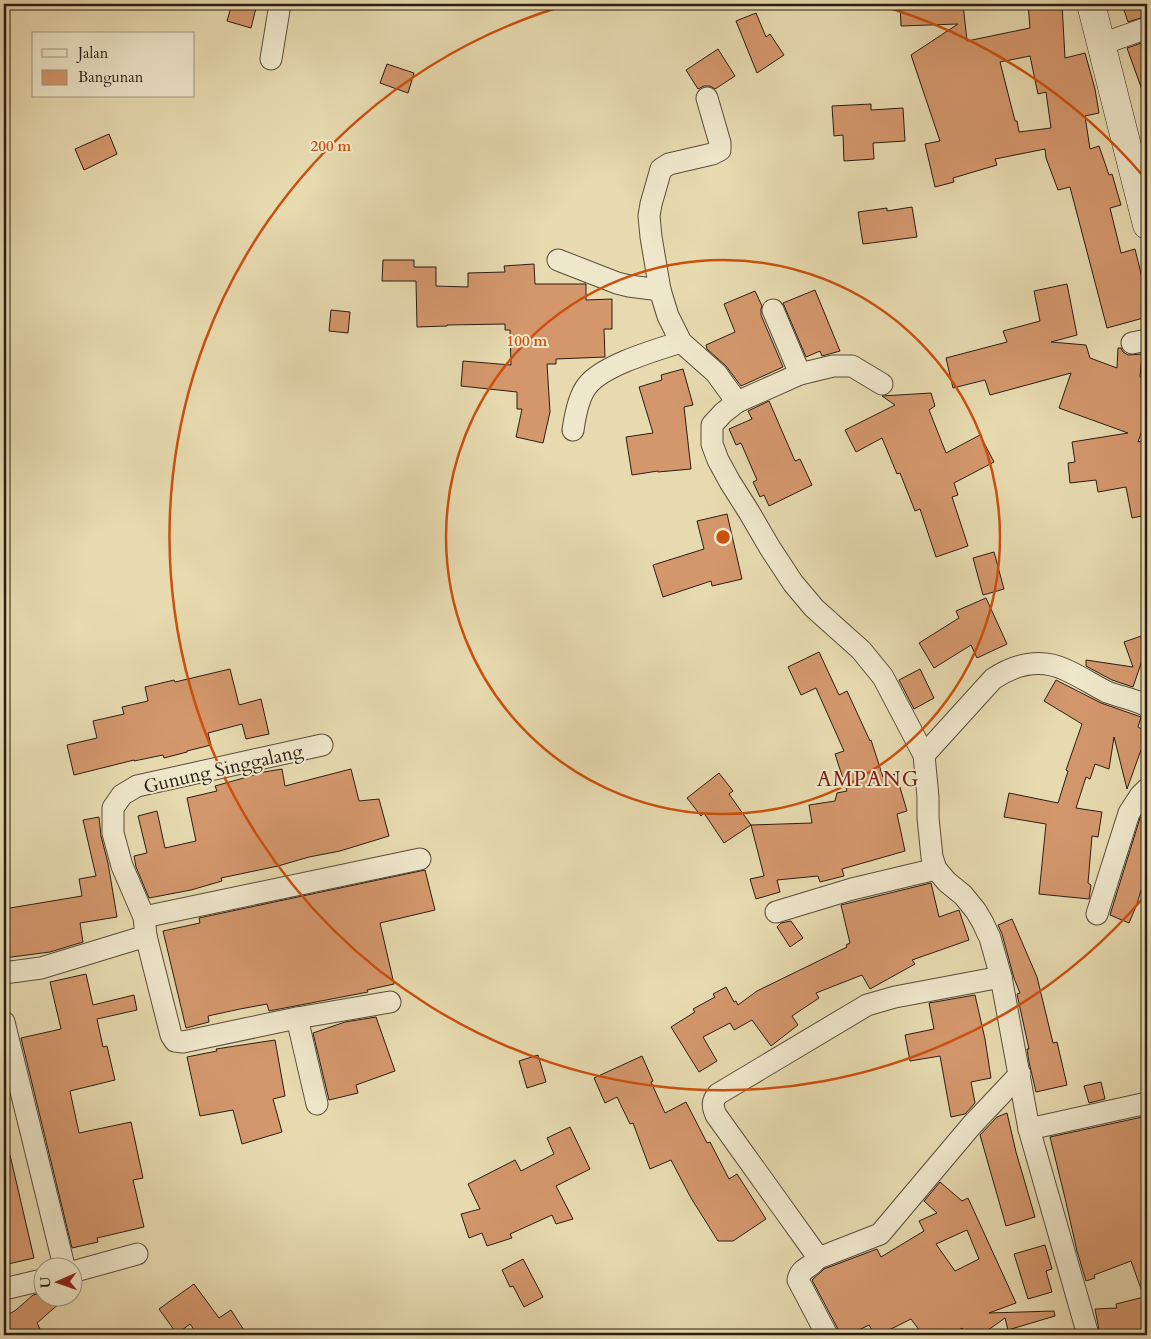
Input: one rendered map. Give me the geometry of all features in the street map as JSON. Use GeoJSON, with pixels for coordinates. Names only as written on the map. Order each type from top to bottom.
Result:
{"type":"FeatureCollection","features":[{"type":"Feature","properties":{"kind":"main road"},"geometry":{"type":"LineString","coordinates":[[1091,4],[1147,225]]}},
{"type":"Feature","properties":{"kind":"street"},"geometry":{"type":"LineString","coordinates":[[271,59],[280,4]]}},
{"type":"Feature","properties":{"kind":"street"},"geometry":{"type":"LineString","coordinates":[[1102,44],[1147,28]]}},
{"type":"Feature","properties":{"kind":"street"},"geometry":{"type":"LineString","coordinates":[[707,98],[720,143],[720,150],[712,154],[669,164],[661,170],[649,216],[651,237],[660,290],[668,316],[681,342],[716,373],[737,402]]}},
{"type":"Feature","properties":{"kind":"street"},"geometry":{"type":"LineString","coordinates":[[558,260],[617,283],[660,290]]}},
{"type":"Feature","properties":{"kind":"street"},"geometry":{"type":"LineString","coordinates":[[773,310],[800,374]]}},
{"type":"Feature","properties":{"kind":"street"},"geometry":{"type":"LineString","coordinates":[[573,430],[576,412],[586,387],[592,380],[611,368],[681,342]]}},
{"type":"Feature","properties":{"kind":"street"},"geometry":{"type":"LineString","coordinates":[[882,384],[852,366],[833,366],[800,374],[737,402],[723,413],[712,425],[712,444],[730,482],[793,583],[814,608],[861,650],[883,677],[924,755],[932,857],[936,869],[947,882],[963,895],[976,911],[990,938],[1002,977],[1030,1129],[1088,1335]]}},
{"type":"Feature","properties":{"kind":"street"},"geometry":{"type":"LineString","coordinates":[[924,755],[993,679],[1005,671],[1018,666],[1054,665],[1108,692],[1147,706]]}},
{"type":"Feature","properties":{"kind":"street","name":"Gunung Singgalang"},"geometry":{"type":"LineString","coordinates":[[297,1018],[216,1036],[183,1042],[175,1041],[171,1035],[145,926],[122,866],[112,833],[112,808],[122,795],[137,786],[322,745]]}},
{"type":"Feature","properties":{"kind":"street"},"geometry":{"type":"LineString","coordinates":[[1097,914],[1129,813],[1147,789]]}},
{"type":"Feature","properties":{"kind":"street"},"geometry":{"type":"LineString","coordinates":[[4,973],[41,968],[145,926],[420,859]]}},
{"type":"Feature","properties":{"kind":"street"},"geometry":{"type":"LineString","coordinates":[[776,912],[852,889],[936,869]]}},
{"type":"Feature","properties":{"kind":"street"},"geometry":{"type":"LineString","coordinates":[[816,1259],[811,1246],[716,1115],[713,1109],[714,1099],[718,1094],[867,1005],[896,997],[1002,977]]}},
{"type":"Feature","properties":{"kind":"street"},"geometry":{"type":"LineString","coordinates":[[317,1104],[297,1018],[390,1002]]}},
{"type":"Feature","properties":{"kind":"street"},"geometry":{"type":"LineString","coordinates":[[4,1022],[62,1256]]}},
{"type":"Feature","properties":{"kind":"street"},"geometry":{"type":"LineString","coordinates":[[827,1335],[798,1280],[798,1275],[815,1262],[816,1259],[880,1234],[971,1126],[1020,1074]]}},
{"type":"Feature","properties":{"kind":"street"},"geometry":{"type":"LineString","coordinates":[[1030,1129],[1147,1103]]}},
{"type":"Feature","properties":{"kind":"street"},"geometry":{"type":"LineString","coordinates":[[82,1269],[137,1254]]}},
{"type":"Feature","properties":{"kind":"street"},"geometry":{"type":"LineString","coordinates":[[4,1289],[32,1282]]}},
{"type":"Feature","properties":{"kind":"building"},"geometry":{"type":"Polygon","coordinates":[[[232,4],[257,4],[251,28],[227,21],[232,4]]]}},
{"type":"Feature","properties":{"kind":"building"},"geometry":{"type":"Polygon","coordinates":[[[900,4],[963,4],[967,41],[1030,28],[1028,4],[1062,4],[1065,58],[1085,53],[1095,89],[1099,113],[1085,116],[1090,149],[1099,146],[1109,175],[1112,174],[1121,205],[1110,208],[1121,253],[1135,249],[1147,298],[1147,317],[1107,328],[1070,187],[1058,190],[1046,158],[1045,149],[995,159],[997,165],[953,178],[954,182],[935,187],[925,144],[940,141],[911,55],[958,24],[901,26],[900,4]],[[1030,56],[1000,62],[1019,132],[1051,128],[1046,92],[1038,94],[1030,56]]]}},
{"type":"Feature","properties":{"kind":"building"},"geometry":{"type":"Polygon","coordinates":[[[1122,4],[1147,4],[1147,16],[1128,22],[1122,4]]]}},
{"type":"Feature","properties":{"kind":"building"},"geometry":{"type":"Polygon","coordinates":[[[756,13],[766,37],[770,34],[784,55],[757,73],[736,21],[756,13]]]}},
{"type":"Feature","properties":{"kind":"building"},"geometry":{"type":"Polygon","coordinates":[[[1147,41],[1147,98],[1145,98],[1127,48],[1147,41]]]}},
{"type":"Feature","properties":{"kind":"building"},"geometry":{"type":"Polygon","coordinates":[[[718,49],[735,76],[715,89],[710,86],[704,86],[698,89],[686,70],[718,49]]]}},
{"type":"Feature","properties":{"kind":"building"},"geometry":{"type":"Polygon","coordinates":[[[387,64],[414,73],[408,93],[380,83],[387,64]]]}},
{"type":"Feature","properties":{"kind":"building"},"geometry":{"type":"Polygon","coordinates":[[[871,104],[871,110],[903,108],[905,141],[873,143],[874,159],[844,161],[843,135],[834,136],[832,106],[871,104]]]}},
{"type":"Feature","properties":{"kind":"building"},"geometry":{"type":"Polygon","coordinates":[[[109,134],[117,154],[84,170],[75,149],[109,134]]]}},
{"type":"Feature","properties":{"kind":"building"},"geometry":{"type":"Polygon","coordinates":[[[912,207],[917,237],[863,244],[858,212],[887,208],[887,211],[912,207]]]}},
{"type":"Feature","properties":{"kind":"building"},"geometry":{"type":"Polygon","coordinates":[[[383,260],[414,260],[414,267],[436,267],[436,286],[468,287],[468,273],[505,272],[504,266],[534,264],[535,284],[586,284],[586,300],[612,299],[612,329],[604,329],[605,357],[556,359],[556,364],[547,364],[550,412],[543,443],[516,437],[522,409],[517,409],[517,392],[461,386],[463,361],[511,365],[510,330],[505,330],[505,324],[417,327],[416,281],[382,281],[383,260]]]}},
{"type":"Feature","properties":{"kind":"building"},"geometry":{"type":"Polygon","coordinates":[[[1067,284],[1077,335],[1051,342],[1086,345],[1090,358],[1117,368],[1118,348],[1121,348],[1128,355],[1142,354],[1140,377],[1147,380],[1147,416],[1138,442],[1147,439],[1147,515],[1132,518],[1126,487],[1098,492],[1096,480],[1070,483],[1068,463],[1075,462],[1072,442],[1128,433],[1059,408],[1071,373],[990,395],[985,380],[953,388],[946,358],[1007,342],[1003,331],[1040,321],[1034,291],[1067,284]]]}},
{"type":"Feature","properties":{"kind":"building"},"geometry":{"type":"Polygon","coordinates":[[[815,290],[840,351],[822,356],[820,351],[806,357],[783,303],[815,290]]]}},
{"type":"Feature","properties":{"kind":"building"},"geometry":{"type":"Polygon","coordinates":[[[755,291],[762,306],[761,315],[783,367],[741,386],[726,366],[707,349],[706,345],[735,332],[724,304],[755,291]]]}},
{"type":"Feature","properties":{"kind":"building"},"geometry":{"type":"Polygon","coordinates":[[[331,310],[350,312],[348,333],[329,331],[331,310]]]}},
{"type":"Feature","properties":{"kind":"building"},"geometry":{"type":"Polygon","coordinates":[[[683,369],[693,405],[684,407],[691,469],[632,475],[626,437],[653,433],[639,387],[662,380],[661,375],[683,369]]]}},
{"type":"Feature","properties":{"kind":"building"},"geometry":{"type":"Polygon","coordinates":[[[931,393],[935,406],[929,410],[946,453],[980,435],[994,462],[954,483],[958,495],[952,497],[968,546],[936,557],[920,509],[915,511],[900,473],[897,474],[882,438],[856,452],[845,430],[895,405],[882,396],[931,393]]]}},
{"type":"Feature","properties":{"kind":"building"},"geometry":{"type":"Polygon","coordinates":[[[769,401],[795,461],[800,459],[812,485],[769,506],[764,495],[760,497],[753,482],[757,480],[741,443],[736,445],[729,429],[752,419],[748,411],[769,401]]]}},
{"type":"Feature","properties":{"kind":"building"},"geometry":{"type":"Polygon","coordinates":[[[727,514],[742,579],[712,586],[711,581],[663,597],[653,565],[704,549],[697,521],[727,514]]]}},
{"type":"Feature","properties":{"kind":"building"},"geometry":{"type":"Polygon","coordinates":[[[994,552],[1004,589],[983,595],[973,558],[994,552]]]}},
{"type":"Feature","properties":{"kind":"building"},"geometry":{"type":"Polygon","coordinates":[[[986,598],[1007,644],[977,658],[971,645],[934,668],[919,643],[959,618],[956,611],[986,598]]]}},
{"type":"Feature","properties":{"kind":"building"},"geometry":{"type":"Polygon","coordinates":[[[1147,634],[1147,646],[1133,687],[1112,680],[1086,666],[1086,660],[1133,667],[1124,642],[1147,634]]]}},
{"type":"Feature","properties":{"kind":"building"},"geometry":{"type":"Polygon","coordinates":[[[819,652],[839,695],[847,691],[871,740],[883,777],[896,774],[907,811],[897,814],[905,851],[842,869],[844,876],[820,882],[818,876],[777,880],[780,892],[756,899],[750,879],[764,876],[751,825],[812,823],[809,805],[835,801],[837,793],[847,791],[835,754],[844,751],[816,688],[801,695],[788,667],[819,652]]]}},
{"type":"Feature","properties":{"kind":"building"},"geometry":{"type":"Polygon","coordinates":[[[230,669],[239,705],[261,699],[269,734],[246,739],[242,724],[208,733],[211,745],[164,758],[163,755],[134,760],[74,775],[67,745],[97,738],[93,721],[124,714],[122,707],[148,701],[145,687],[230,669]]]}},
{"type":"Feature","properties":{"kind":"building"},"geometry":{"type":"Polygon","coordinates":[[[920,669],[934,698],[914,709],[899,680],[920,669]]]}},
{"type":"Feature","properties":{"kind":"building"},"geometry":{"type":"Polygon","coordinates":[[[1056,680],[1101,703],[1141,717],[1138,727],[1147,732],[1147,737],[1127,789],[1114,737],[1109,769],[1095,764],[1090,779],[1086,777],[1076,808],[1102,812],[1098,837],[1092,836],[1088,883],[1091,885],[1089,899],[1039,894],[1046,824],[1004,817],[1009,793],[1058,803],[1068,771],[1066,770],[1082,724],[1044,701],[1056,680]]]}},
{"type":"Feature","properties":{"kind":"building"},"geometry":{"type":"Polygon","coordinates":[[[282,769],[285,786],[351,769],[359,801],[379,799],[389,836],[340,851],[221,878],[222,881],[191,890],[149,898],[136,867],[134,856],[147,853],[138,816],[157,811],[165,848],[196,841],[187,798],[217,791],[215,786],[258,773],[282,769]]]}},
{"type":"Feature","properties":{"kind":"building"},"geometry":{"type":"Polygon","coordinates":[[[719,773],[733,791],[729,794],[751,825],[724,843],[704,813],[701,816],[687,798],[719,773]]]}},
{"type":"Feature","properties":{"kind":"building"},"geometry":{"type":"Polygon","coordinates":[[[1147,808],[1147,870],[1129,923],[1110,915],[1140,818],[1147,808]]]}},
{"type":"Feature","properties":{"kind":"building"},"geometry":{"type":"Polygon","coordinates":[[[99,817],[117,917],[80,923],[83,942],[50,952],[4,958],[4,909],[82,896],[79,879],[96,876],[83,820],[99,817]]]}},
{"type":"Feature","properties":{"kind":"building"},"geometry":{"type":"Polygon","coordinates":[[[425,870],[435,910],[380,923],[394,984],[367,990],[368,992],[269,1011],[267,1004],[240,1009],[208,1016],[209,1022],[186,1028],[163,931],[200,923],[199,918],[425,870]]]}},
{"type":"Feature","properties":{"kind":"building"},"geometry":{"type":"Polygon","coordinates":[[[931,883],[939,917],[959,910],[969,940],[912,960],[915,964],[870,989],[862,975],[816,993],[819,998],[792,1016],[798,1025],[771,1046],[752,1020],[734,1030],[730,1023],[703,1037],[717,1061],[699,1072],[671,1027],[695,1012],[693,1009],[715,997],[713,994],[726,987],[734,1002],[736,1001],[738,1005],[757,991],[847,947],[846,945],[850,943],[841,905],[931,883]]]}},
{"type":"Feature","properties":{"kind":"building"},"geometry":{"type":"Polygon","coordinates":[[[1012,919],[1037,977],[1053,1043],[1057,1042],[1067,1085],[1036,1092],[1017,994],[1020,993],[998,925],[1012,919]]]}},
{"type":"Feature","properties":{"kind":"building"},"geometry":{"type":"Polygon","coordinates":[[[791,921],[803,938],[790,947],[777,927],[781,923],[791,921]]]}},
{"type":"Feature","properties":{"kind":"building"},"geometry":{"type":"Polygon","coordinates":[[[86,974],[93,1005],[134,995],[137,1010],[97,1019],[103,1047],[107,1046],[115,1080],[70,1091],[79,1133],[131,1122],[143,1178],[133,1180],[144,1227],[97,1238],[98,1242],[72,1248],[21,1038],[61,1029],[50,982],[86,974]]]}},
{"type":"Feature","properties":{"kind":"building"},"geometry":{"type":"Polygon","coordinates":[[[975,995],[991,1078],[971,1082],[975,1103],[965,1114],[951,1117],[940,1056],[910,1061],[905,1035],[934,1029],[929,1003],[975,995]]]}},
{"type":"Feature","properties":{"kind":"building"},"geometry":{"type":"Polygon","coordinates":[[[376,1017],[395,1071],[356,1085],[358,1093],[329,1100],[313,1033],[345,1022],[376,1017]]]}},
{"type":"Feature","properties":{"kind":"building"},"geometry":{"type":"Polygon","coordinates":[[[275,1040],[285,1096],[273,1099],[282,1132],[242,1144],[233,1110],[200,1116],[187,1057],[217,1051],[216,1049],[275,1040]]]}},
{"type":"Feature","properties":{"kind":"building"},"geometry":{"type":"Polygon","coordinates":[[[538,1055],[546,1082],[527,1088],[519,1061],[538,1055]]]}},
{"type":"Feature","properties":{"kind":"building"},"geometry":{"type":"Polygon","coordinates":[[[642,1056],[665,1113],[686,1102],[707,1143],[710,1142],[729,1179],[737,1174],[766,1219],[733,1241],[718,1241],[691,1198],[671,1160],[650,1169],[633,1123],[630,1124],[617,1097],[605,1103],[594,1078],[642,1056]]]}},
{"type":"Feature","properties":{"kind":"building"},"geometry":{"type":"Polygon","coordinates":[[[1101,1082],[1105,1099],[1089,1103],[1084,1086],[1101,1082]]]}},
{"type":"Feature","properties":{"kind":"building"},"geometry":{"type":"Polygon","coordinates":[[[1007,1113],[1035,1217],[1006,1226],[980,1135],[997,1117],[1007,1113]]]}},
{"type":"Feature","properties":{"kind":"building"},"geometry":{"type":"Polygon","coordinates":[[[1147,1116],[1147,1335],[1100,1335],[1095,1309],[1117,1308],[1116,1304],[1144,1297],[1131,1261],[1094,1275],[1095,1278],[1086,1281],[1050,1137],[1147,1116]]]}},
{"type":"Feature","properties":{"kind":"building"},"geometry":{"type":"Polygon","coordinates":[[[570,1127],[590,1169],[556,1186],[573,1219],[556,1224],[552,1215],[510,1234],[512,1238],[487,1246],[482,1233],[469,1238],[461,1214],[480,1209],[468,1184],[515,1160],[521,1171],[554,1154],[547,1138],[570,1127]]]}},
{"type":"Feature","properties":{"kind":"building"},"geometry":{"type":"Polygon","coordinates":[[[4,1155],[10,1155],[34,1256],[32,1258],[4,1265],[4,1155]]]}},
{"type":"Feature","properties":{"kind":"building"},"geometry":{"type":"Polygon","coordinates":[[[940,1182],[962,1201],[968,1198],[1016,1303],[989,1313],[1054,1311],[1055,1316],[1008,1330],[1005,1318],[981,1335],[967,1335],[962,1328],[952,1335],[923,1335],[911,1319],[879,1335],[875,1335],[869,1325],[849,1335],[839,1335],[838,1329],[812,1280],[824,1269],[877,1249],[881,1257],[924,1231],[919,1221],[937,1213],[924,1201],[940,1182]],[[967,1230],[936,1244],[955,1271],[979,1259],[967,1230]]]}},
{"type":"Feature","properties":{"kind":"building"},"geometry":{"type":"Polygon","coordinates":[[[1045,1245],[1052,1269],[1046,1271],[1052,1292],[1028,1299],[1014,1254],[1045,1245]]]}},
{"type":"Feature","properties":{"kind":"building"},"geometry":{"type":"Polygon","coordinates":[[[523,1259],[543,1297],[524,1307],[513,1286],[510,1287],[502,1270],[523,1259]]]}},
{"type":"Feature","properties":{"kind":"building"},"geometry":{"type":"Polygon","coordinates":[[[194,1284],[219,1318],[231,1310],[247,1335],[198,1335],[190,1324],[177,1334],[159,1309],[194,1284]]]}},
{"type":"Feature","properties":{"kind":"building"},"geometry":{"type":"Polygon","coordinates":[[[32,1296],[32,1306],[57,1306],[37,1323],[43,1335],[4,1335],[4,1317],[16,1310],[32,1296]]]}},
{"type":"Feature","properties":{"kind":"district","name":"AMPANG"},"geometry":{"type":"Point","coordinates":[868,779]}}]}
